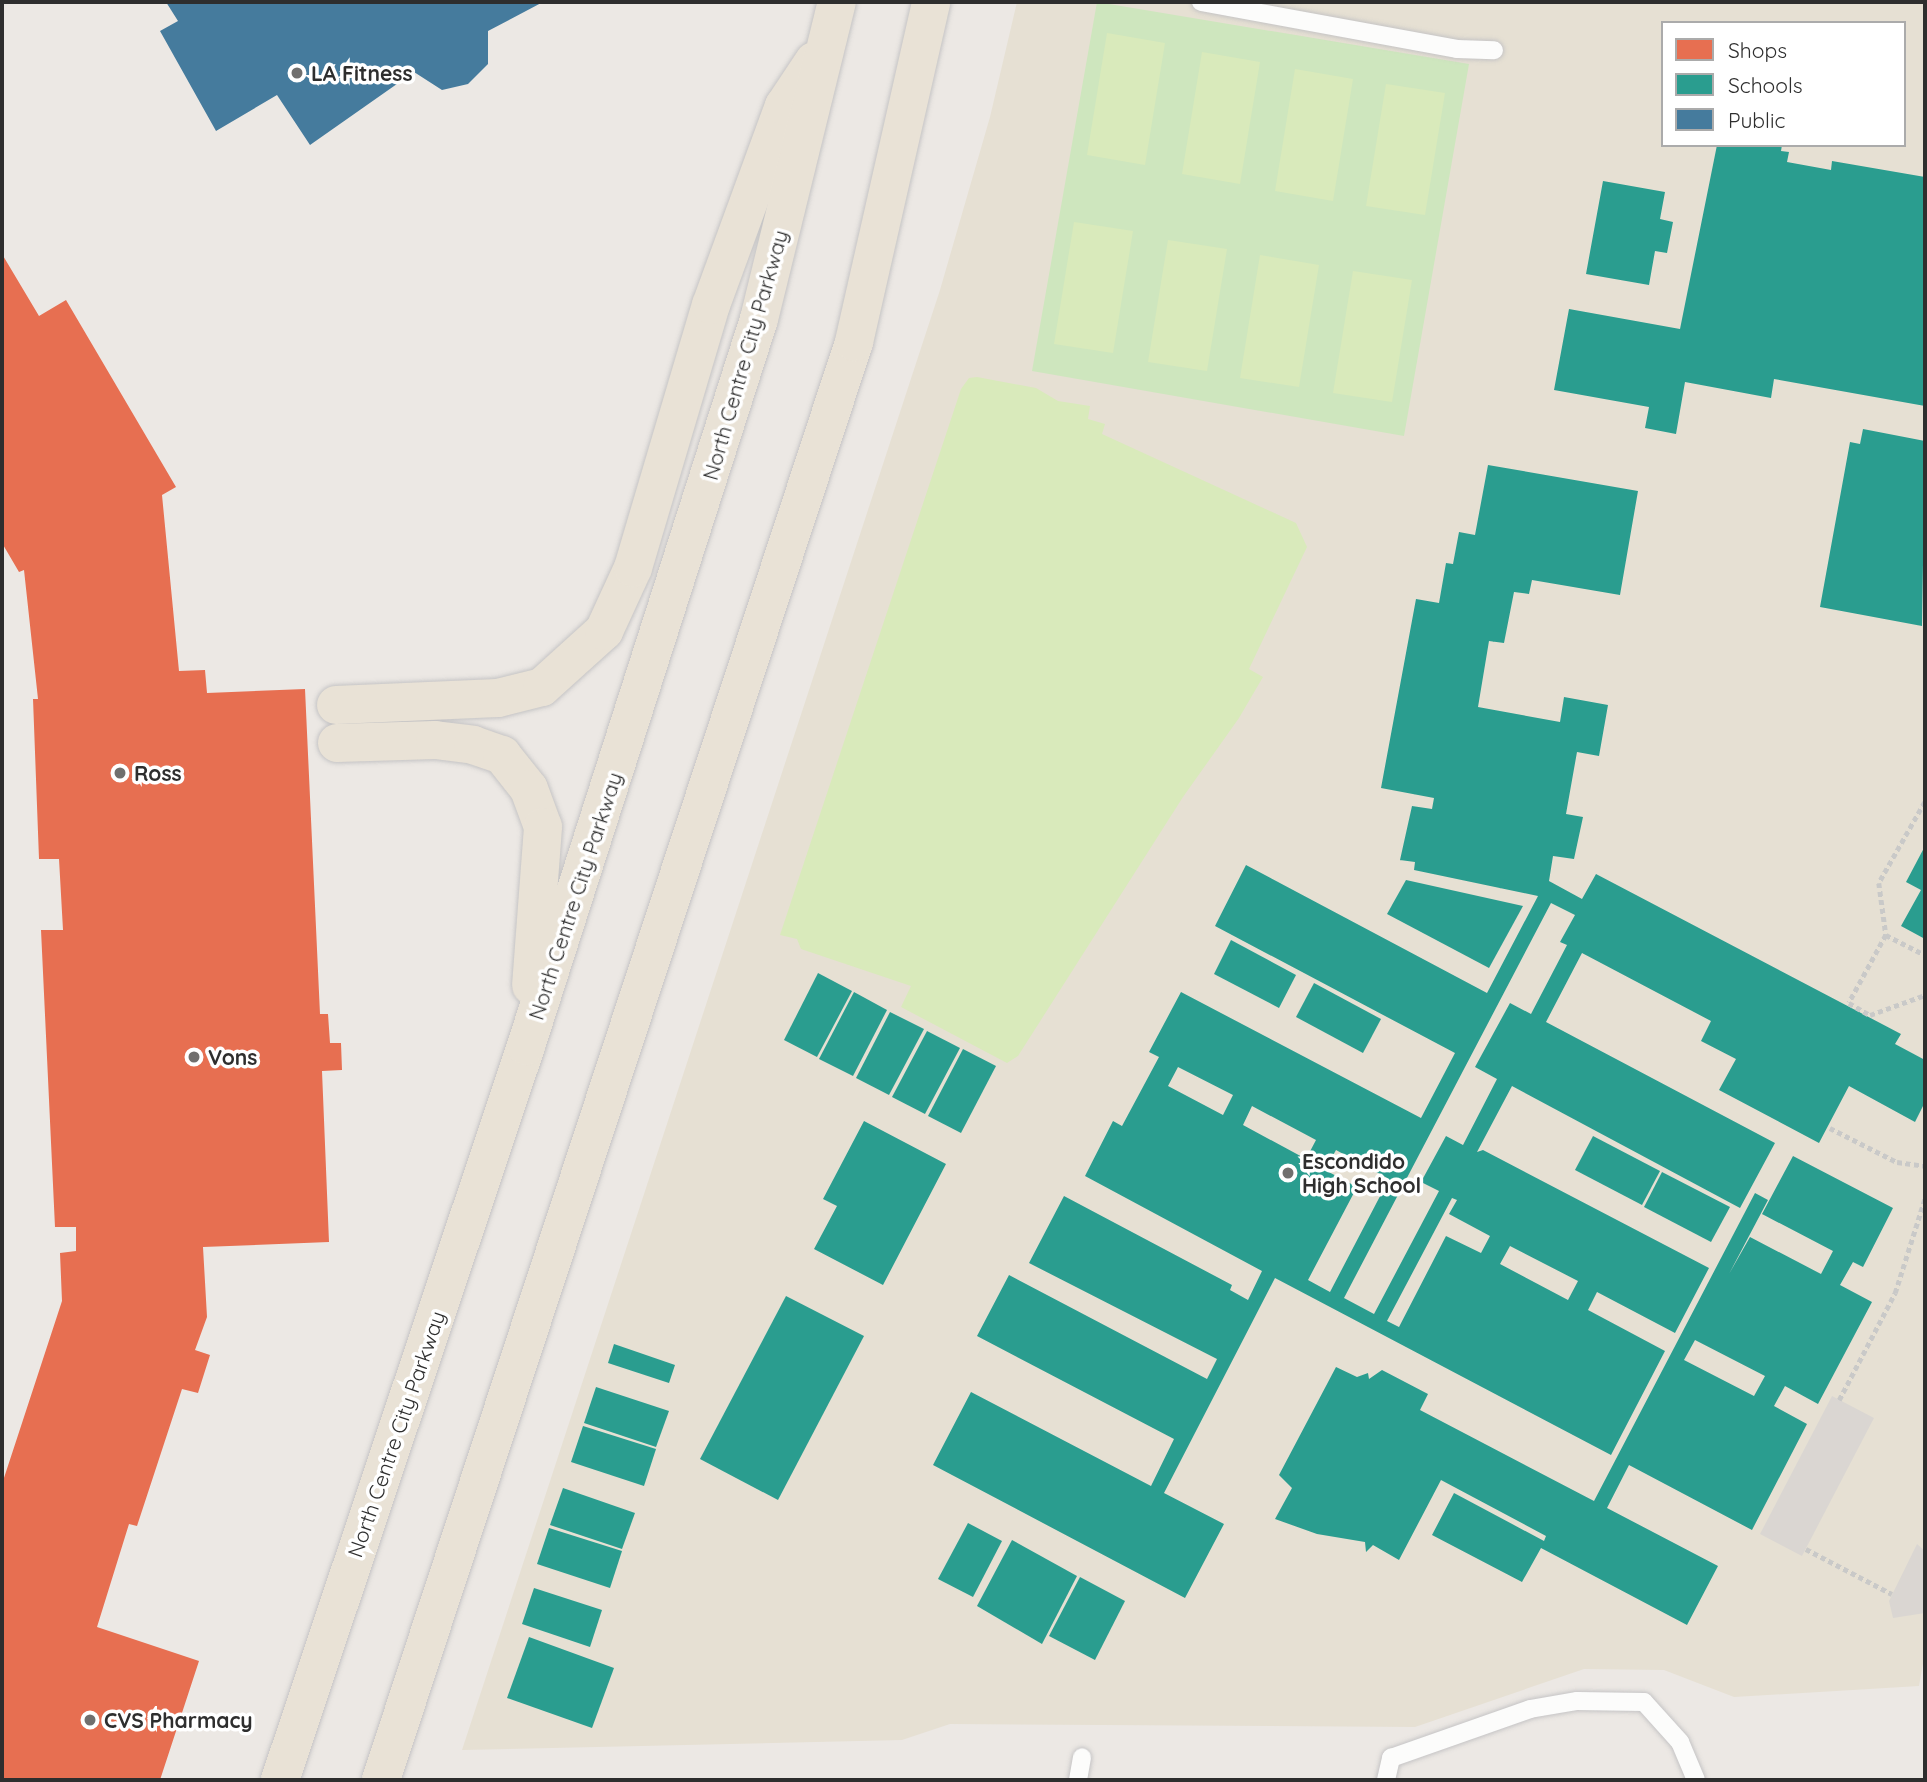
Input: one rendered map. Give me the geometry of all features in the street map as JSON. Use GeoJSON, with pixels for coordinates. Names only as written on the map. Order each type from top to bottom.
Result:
{"type":"FeatureCollection","features":[{"type":"Feature","properties":{"kind":"highway"},"geometry":{"type":"LineString","coordinates":[[381,1780],[853,342],[931,2]]}},
{"type":"Feature","properties":{"kind":"highway"},"geometry":{"type":"LineString","coordinates":[[336,705],[498,698],[542,687],[604,631],[633,568],[710,305],[784,106],[834,19]]}},
{"type":"Feature","properties":{"kind":"highway","name":"North Centre City Parkway"},"geometry":{"type":"LineString","coordinates":[[280,1780],[526,1046],[759,319],[834,19]]}},
{"type":"Feature","properties":{"kind":"highway"},"geometry":{"type":"LineString","coordinates":[[337,743],[435,740],[473,744],[502,755],[528,789],[543,827],[526,1046]]}},
{"type":"Feature","properties":{"kind":"lane"},"geometry":{"type":"LineString","coordinates":[[1201,2],[1457,49],[1494,50]]}},
{"type":"Feature","properties":{"kind":"lane"},"geometry":{"type":"LineString","coordinates":[[1386,1780],[1391,1758],[1530,1709],[1577,1701],[1644,1702],[1680,1742],[1696,1780]]}},
{"type":"Feature","properties":{"kind":"lane"},"geometry":{"type":"LineString","coordinates":[[1078,1780],[1082,1757]]}},
{"type":"Feature","properties":{"kind":"path"},"geometry":{"type":"LineString","coordinates":[[1925,802],[1879,883],[1886,934],[1849,1003],[1870,1014],[1925,995]]}},
{"type":"Feature","properties":{"kind":"path"},"geometry":{"type":"LineString","coordinates":[[1886,934],[1925,954]]}},
{"type":"Feature","properties":{"kind":"path"},"geometry":{"type":"LineString","coordinates":[[1830,1128],[1906,1166],[1925,1166]]}},
{"type":"Feature","properties":{"kind":"path"},"geometry":{"type":"LineString","coordinates":[[1839,1400],[1895,1293],[1925,1198]]}},
{"type":"Feature","properties":{"kind":"path"},"geometry":{"type":"LineString","coordinates":[[1806,1549],[1892,1594]]}},
{"type":"Feature","properties":{"kind":"shaded area","name":"Escondido High School"},"geometry":{"type":"Polygon","coordinates":[[[1017,2],[1925,2],[1925,1652],[1919,1686],[1734,1697],[1664,1670],[1584,1669],[1415,1727],[950,1724],[902,1740],[462,1750],[940,290],[990,117],[1017,2]]]}},
{"type":"Feature","properties":{"kind":"shaded area"},"geometry":{"type":"Polygon","coordinates":[[[1832,1396],[1874,1418],[1802,1556],[1760,1534],[1832,1396]]]}},
{"type":"Feature","properties":{"kind":"shaded area"},"geometry":{"type":"Polygon","coordinates":[[[1917,1544],[1925,1551],[1925,1613],[1893,1618],[1889,1601],[1917,1544]]]}},
{"type":"Feature","properties":{"kind":"green space"},"geometry":{"type":"Polygon","coordinates":[[[1097,2],[1469,64],[1404,436],[1032,371],[1097,2]]]}},
{"type":"Feature","properties":{"kind":"green space"},"geometry":{"type":"Polygon","coordinates":[[[1107,33],[1165,43],[1145,165],[1087,155],[1107,33]]]}},
{"type":"Feature","properties":{"kind":"green space"},"geometry":{"type":"Polygon","coordinates":[[[1202,52],[1260,62],[1240,184],[1182,174],[1202,52]]]}},
{"type":"Feature","properties":{"kind":"green space"},"geometry":{"type":"Polygon","coordinates":[[[1295,69],[1353,79],[1333,201],[1275,191],[1295,69]]]}},
{"type":"Feature","properties":{"kind":"green space"},"geometry":{"type":"Polygon","coordinates":[[[1386,84],[1445,93],[1425,215],[1366,206],[1386,84]]]}},
{"type":"Feature","properties":{"kind":"green space"},"geometry":{"type":"Polygon","coordinates":[[[1074,222],[1133,231],[1113,353],[1054,344],[1074,222]]]}},
{"type":"Feature","properties":{"kind":"green space"},"geometry":{"type":"Polygon","coordinates":[[[1168,240],[1227,249],[1207,371],[1148,362],[1168,240]]]}},
{"type":"Feature","properties":{"kind":"green space"},"geometry":{"type":"Polygon","coordinates":[[[1260,255],[1319,265],[1299,387],[1240,378],[1260,255]]]}},
{"type":"Feature","properties":{"kind":"green space"},"geometry":{"type":"Polygon","coordinates":[[[1353,271],[1412,280],[1392,402],[1333,393],[1353,271]]]}},
{"type":"Feature","properties":{"kind":"green space"},"geometry":{"type":"Polygon","coordinates":[[[977,377],[1036,388],[1058,401],[1090,406],[1088,419],[1105,424],[1102,434],[1296,523],[1307,547],[1249,669],[1263,677],[1239,718],[1183,797],[1018,1056],[1007,1063],[901,1007],[911,986],[801,949],[797,939],[780,935],[961,389],[969,378],[977,377]]]}},
{"type":"Feature","properties":{"kind":"building: Shops"},"geometry":{"type":"Polygon","coordinates":[[[2,254],[39,316],[66,300],[176,487],[162,495],[179,671],[205,670],[207,693],[305,689],[320,1014],[328,1014],[330,1043],[341,1043],[342,1070],[322,1071],[329,1242],[203,1247],[207,1317],[195,1350],[210,1355],[198,1393],[182,1389],[137,1526],[129,1524],[97,1627],[199,1661],[160,1780],[2,1780],[2,1484],[62,1301],[60,1253],[76,1251],[76,1227],[55,1227],[41,930],[63,930],[59,859],[39,859],[33,699],[38,699],[24,570],[19,572],[2,543],[2,254]]]}},
{"type":"Feature","properties":{"kind":"building: Schools"},"geometry":{"type":"Polygon","coordinates":[[[1717,147],[1782,147],[1781,151],[1789,152],[1787,162],[1831,170],[1832,161],[1925,177],[1925,406],[1774,379],[1771,398],[1685,382],[1676,434],[1645,428],[1649,407],[1554,390],[1569,309],[1680,329],[1717,147]]]}},
{"type":"Feature","properties":{"kind":"building: Schools"},"geometry":{"type":"Polygon","coordinates":[[[1603,181],[1665,192],[1660,219],[1673,222],[1667,253],[1655,251],[1649,285],[1586,274],[1603,181]]]}},
{"type":"Feature","properties":{"kind":"building: Schools"},"geometry":{"type":"Polygon","coordinates":[[[1863,429],[1925,441],[1922,626],[1820,607],[1850,442],[1860,444],[1863,429]]]}},
{"type":"Feature","properties":{"kind":"building: Schools"},"geometry":{"type":"Polygon","coordinates":[[[1488,465],[1638,491],[1620,595],[1532,580],[1529,594],[1514,592],[1504,643],[1489,641],[1478,707],[1560,722],[1564,697],[1608,705],[1599,756],[1577,752],[1566,814],[1583,817],[1574,859],[1553,856],[1549,881],[1582,899],[1596,874],[1901,1034],[1895,1044],[1925,1060],[1925,1102],[1915,1122],[1849,1086],[1819,1143],[1719,1090],[1736,1059],[1701,1041],[1711,1021],[1582,953],[1546,1022],[1775,1143],[1740,1208],[1512,1086],[1477,1152],[1483,1150],[1709,1268],[1675,1333],[1597,1292],[1588,1310],[1665,1351],[1611,1455],[1275,1278],[1164,1493],[1224,1524],[1185,1598],[933,1465],[971,1392],[1151,1486],[1174,1439],[977,1336],[1009,1275],[1207,1379],[1217,1359],[1029,1263],[1064,1196],[1232,1285],[1230,1290],[1248,1300],[1262,1271],[1085,1176],[1113,1121],[1122,1126],[1159,1057],[1149,1052],[1181,992],[1421,1118],[1455,1053],[1215,926],[1246,865],[1487,993],[1538,896],[1414,870],[1415,862],[1400,860],[1412,806],[1432,809],[1434,798],[1381,788],[1416,599],[1439,603],[1446,563],[1453,564],[1459,532],[1475,535],[1488,465]],[[1551,903],[1344,1298],[1374,1314],[1439,1191],[1421,1182],[1446,1136],[1463,1145],[1497,1079],[1475,1067],[1510,1003],[1531,1014],[1567,945],[1560,942],[1575,915],[1551,903]],[[1178,1067],[1168,1086],[1223,1115],[1233,1095],[1178,1067]],[[1252,1106],[1243,1125],[1306,1159],[1316,1140],[1252,1106]],[[1336,1150],[1325,1170],[1357,1187],[1308,1280],[1330,1292],[1389,1179],[1336,1150]],[[1452,1198],[1387,1321],[1399,1327],[1446,1236],[1481,1253],[1490,1236],[1449,1214],[1457,1200],[1452,1198]],[[1510,1246],[1500,1264],[1568,1300],[1578,1281],[1510,1246]]]}},
{"type":"Feature","properties":{"kind":"building: Schools"},"geometry":{"type":"Polygon","coordinates":[[[1925,846],[1925,939],[1901,926],[1921,890],[1906,882],[1925,846]]]}},
{"type":"Feature","properties":{"kind":"building: Schools"},"geometry":{"type":"Polygon","coordinates":[[[1406,880],[1523,906],[1489,968],[1387,914],[1406,880]]]}},
{"type":"Feature","properties":{"kind":"building: Schools"},"geometry":{"type":"Polygon","coordinates":[[[1231,940],[1296,975],[1279,1008],[1214,974],[1231,940]]]}},
{"type":"Feature","properties":{"kind":"building: Schools"},"geometry":{"type":"Polygon","coordinates":[[[818,973],[852,991],[817,1057],[784,1040],[818,973]]]}},
{"type":"Feature","properties":{"kind":"building: Schools"},"geometry":{"type":"Polygon","coordinates":[[[1314,983],[1381,1019],[1363,1053],[1296,1017],[1314,983]]]}},
{"type":"Feature","properties":{"kind":"building: Schools"},"geometry":{"type":"Polygon","coordinates":[[[854,992],[887,1010],[853,1076],[819,1059],[854,992]]]}},
{"type":"Feature","properties":{"kind":"building: Schools"},"geometry":{"type":"Polygon","coordinates":[[[890,1012],[924,1029],[889,1095],[856,1078],[890,1012]]]}},
{"type":"Feature","properties":{"kind":"building: Schools"},"geometry":{"type":"Polygon","coordinates":[[[927,1031],[960,1048],[925,1114],[892,1097],[927,1031]]]}},
{"type":"Feature","properties":{"kind":"building: Schools"},"geometry":{"type":"Polygon","coordinates":[[[963,1049],[996,1066],[961,1133],[928,1116],[963,1049]]]}},
{"type":"Feature","properties":{"kind":"building: Schools"},"geometry":{"type":"Polygon","coordinates":[[[864,1121],[946,1164],[883,1285],[814,1249],[837,1206],[823,1199],[864,1121]]]}},
{"type":"Feature","properties":{"kind":"building: Schools"},"geometry":{"type":"Polygon","coordinates":[[[1593,1136],[1660,1171],[1642,1205],[1575,1170],[1593,1136]]]}},
{"type":"Feature","properties":{"kind":"building: Schools"},"geometry":{"type":"Polygon","coordinates":[[[1793,1156],[1893,1208],[1863,1267],[1853,1262],[1840,1285],[1872,1302],[1818,1404],[1785,1386],[1774,1406],[1807,1424],[1752,1530],[1629,1465],[1607,1508],[1718,1566],[1687,1625],[1541,1548],[1522,1582],[1432,1535],[1454,1493],[1544,1541],[1546,1536],[1441,1480],[1399,1560],[1373,1545],[1366,1552],[1365,1542],[1317,1534],[1275,1519],[1292,1488],[1279,1475],[1336,1367],[1357,1377],[1368,1373],[1369,1379],[1382,1370],[1428,1394],[1420,1410],[1594,1501],[1755,1193],[1768,1200],[1729,1274],[1750,1237],[1821,1274],[1833,1251],[1762,1214],[1793,1156]],[[1695,1340],[1684,1360],[1754,1396],[1765,1376],[1695,1340]]]}},
{"type":"Feature","properties":{"kind":"building: Schools"},"geometry":{"type":"Polygon","coordinates":[[[1662,1172],[1730,1207],[1711,1242],[1644,1207],[1662,1172]]]}},
{"type":"Feature","properties":{"kind":"building: Schools"},"geometry":{"type":"Polygon","coordinates":[[[786,1296],[864,1336],[778,1500],[700,1459],[786,1296]]]}},
{"type":"Feature","properties":{"kind":"building: Schools"},"geometry":{"type":"Polygon","coordinates":[[[614,1344],[675,1365],[669,1383],[608,1363],[614,1344]]]}},
{"type":"Feature","properties":{"kind":"building: Schools"},"geometry":{"type":"Polygon","coordinates":[[[596,1387],[669,1411],[656,1447],[584,1423],[596,1387]]]}},
{"type":"Feature","properties":{"kind":"building: Schools"},"geometry":{"type":"Polygon","coordinates":[[[583,1426],[656,1449],[644,1486],[571,1462],[583,1426]]]}},
{"type":"Feature","properties":{"kind":"building: Schools"},"geometry":{"type":"Polygon","coordinates":[[[563,1488],[635,1513],[622,1549],[550,1525],[563,1488]]]}},
{"type":"Feature","properties":{"kind":"building: Schools"},"geometry":{"type":"Polygon","coordinates":[[[968,1523],[1002,1541],[973,1597],[938,1579],[968,1523]]]}},
{"type":"Feature","properties":{"kind":"building: Schools"},"geometry":{"type":"Polygon","coordinates":[[[549,1528],[622,1551],[610,1588],[537,1564],[549,1528]]]}},
{"type":"Feature","properties":{"kind":"building: Schools"},"geometry":{"type":"Polygon","coordinates":[[[1012,1540],[1077,1576],[1042,1644],[977,1606],[1012,1540]]]}},
{"type":"Feature","properties":{"kind":"building: Schools"},"geometry":{"type":"Polygon","coordinates":[[[1080,1577],[1125,1601],[1095,1660],[1049,1636],[1080,1577]]]}},
{"type":"Feature","properties":{"kind":"building: Schools"},"geometry":{"type":"Polygon","coordinates":[[[534,1588],[602,1610],[590,1647],[522,1624],[534,1588]]]}},
{"type":"Feature","properties":{"kind":"building: Schools"},"geometry":{"type":"Polygon","coordinates":[[[529,1637],[614,1668],[592,1728],[507,1698],[529,1637]]]}},
{"type":"Feature","properties":{"kind":"building: Public","name":"LA Fitness"},"geometry":{"type":"Polygon","coordinates":[[[166,2],[543,2],[488,31],[488,64],[468,84],[442,90],[414,72],[310,145],[277,95],[216,131],[160,31],[178,21],[166,2]]]}},
{"type":"Feature","properties":{"kind":"place","name":"LA Fitness"},"geometry":{"type":"Point","coordinates":[297,73]}},
{"type":"Feature","properties":{"kind":"place","name":"Ross"},"geometry":{"type":"Point","coordinates":[120,773]}},
{"type":"Feature","properties":{"kind":"place","name":"Vons"},"geometry":{"type":"Point","coordinates":[194,1057]}},
{"type":"Feature","properties":{"kind":"place","name":"Escondido High School"},"geometry":{"type":"Point","coordinates":[1288,1173]}},
{"type":"Feature","properties":{"kind":"place","name":"CVS Pharmacy"},"geometry":{"type":"Point","coordinates":[90,1720]}}]}
